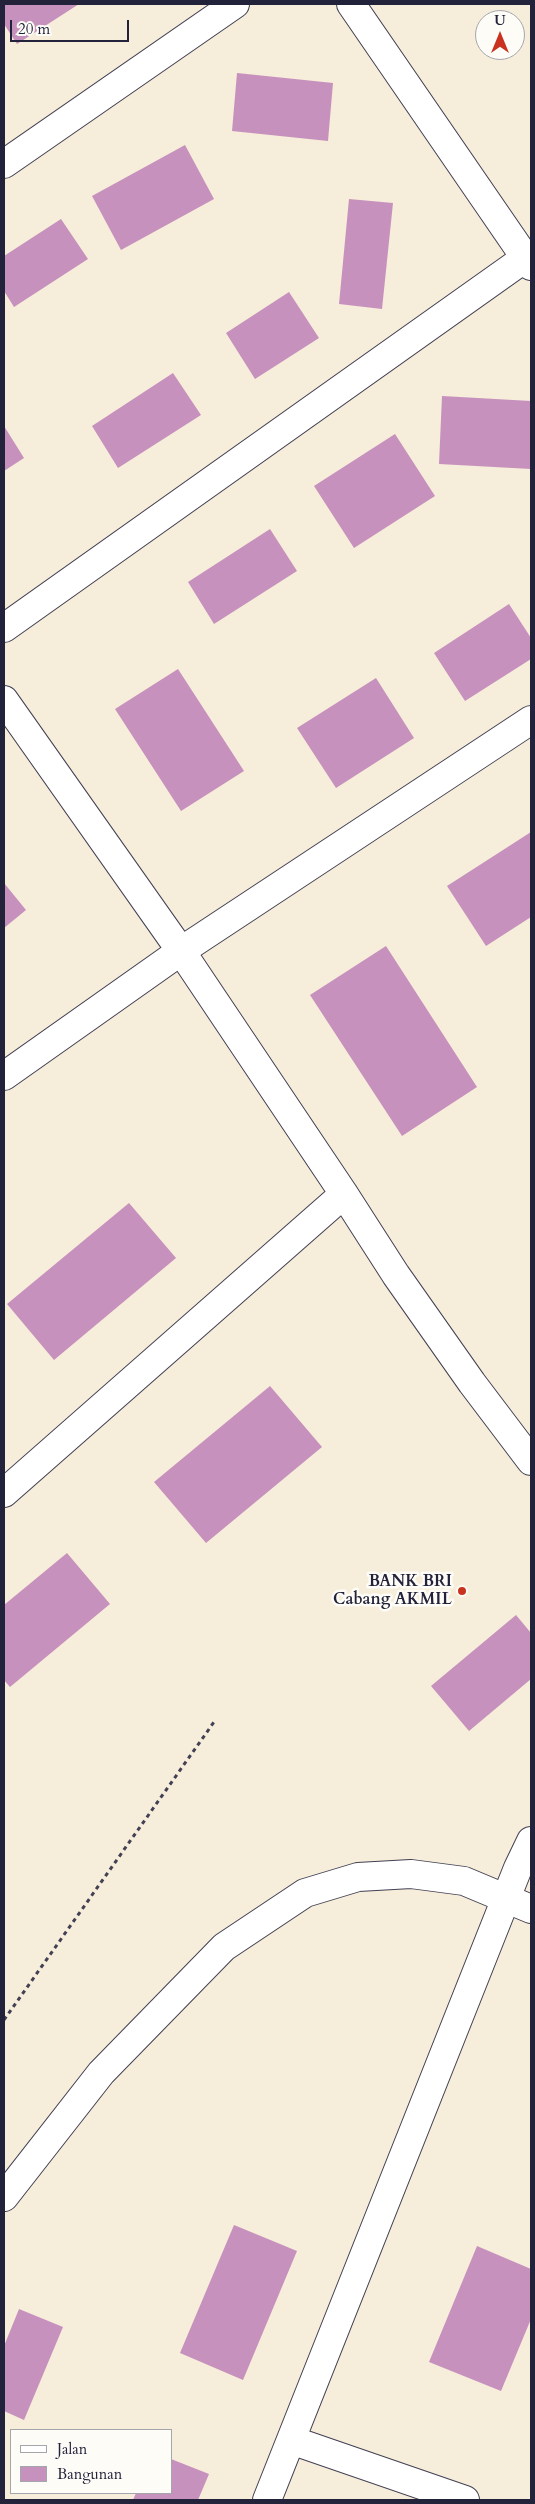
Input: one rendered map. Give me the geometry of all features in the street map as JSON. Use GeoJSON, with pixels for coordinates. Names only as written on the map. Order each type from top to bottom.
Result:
{"type":"FeatureCollection","features":[{"type":"Feature","properties":{"kind":"street"},"geometry":{"type":"LineString","coordinates":[[4,164],[234,4]]}},
{"type":"Feature","properties":{"kind":"street"},"geometry":{"type":"LineString","coordinates":[[4,628],[529,259],[351,4]]}},
{"type":"Feature","properties":{"kind":"street"},"geometry":{"type":"LineString","coordinates":[[4,700],[181,951],[396,1275],[472,1383],[531,1461]]}},
{"type":"Feature","properties":{"kind":"street"},"geometry":{"type":"LineString","coordinates":[[4,1076],[181,951],[531,720]]}},
{"type":"Feature","properties":{"kind":"street"},"geometry":{"type":"LineString","coordinates":[[4,1494],[344,1194]]}},
{"type":"Feature","properties":{"kind":"street"},"geometry":{"type":"LineString","coordinates":[[267,2500],[506,1897],[531,1841]]}},
{"type":"Feature","properties":{"kind":"street"},"geometry":{"type":"LineString","coordinates":[[4,2197],[101,2073],[224,1947],[304,1893],[358,1878],[411,1874],[464,1881],[531,1909]]}},
{"type":"Feature","properties":{"kind":"street"},"geometry":{"type":"LineString","coordinates":[[291,2440],[465,2500]]}},
{"type":"Feature","properties":{"kind":"path"},"geometry":{"type":"LineString","coordinates":[[4,2020],[214,1722]]}},
{"type":"Feature","properties":{"kind":"building"},"geometry":{"type":"Polygon","coordinates":[[[4,4],[79,4],[17,44],[4,24],[4,4]]]}},
{"type":"Feature","properties":{"kind":"building"},"geometry":{"type":"Polygon","coordinates":[[[237,73],[333,83],[328,141],[232,131],[237,73]]]}},
{"type":"Feature","properties":{"kind":"building"},"geometry":{"type":"Polygon","coordinates":[[[185,145],[214,199],[121,250],[92,196],[185,145]]]}},
{"type":"Feature","properties":{"kind":"building"},"geometry":{"type":"Polygon","coordinates":[[[349,199],[393,203],[382,309],[339,304],[349,199]]]}},
{"type":"Feature","properties":{"kind":"building"},"geometry":{"type":"Polygon","coordinates":[[[61,219],[88,259],[14,307],[4,291],[4,256],[61,219]]]}},
{"type":"Feature","properties":{"kind":"building"},"geometry":{"type":"Polygon","coordinates":[[[289,292],[319,338],[255,379],[226,333],[289,292]]]}},
{"type":"Feature","properties":{"kind":"building"},"geometry":{"type":"Polygon","coordinates":[[[173,373],[201,415],[118,468],[92,426],[173,373]]]}},
{"type":"Feature","properties":{"kind":"building"},"geometry":{"type":"Polygon","coordinates":[[[442,396],[531,401],[531,469],[439,464],[442,396]]]}},
{"type":"Feature","properties":{"kind":"building"},"geometry":{"type":"Polygon","coordinates":[[[4,426],[24,458],[4,471],[4,426]]]}},
{"type":"Feature","properties":{"kind":"building"},"geometry":{"type":"Polygon","coordinates":[[[395,434],[435,496],[354,548],[314,486],[395,434]]]}},
{"type":"Feature","properties":{"kind":"building"},"geometry":{"type":"Polygon","coordinates":[[[270,529],[297,571],[214,624],[188,582],[270,529]]]}},
{"type":"Feature","properties":{"kind":"building"},"geometry":{"type":"Polygon","coordinates":[[[509,604],[531,638],[531,659],[465,701],[434,653],[509,604]]]}},
{"type":"Feature","properties":{"kind":"building"},"geometry":{"type":"Polygon","coordinates":[[[178,669],[244,771],[181,811],[115,709],[178,669]]]}},
{"type":"Feature","properties":{"kind":"building"},"geometry":{"type":"Polygon","coordinates":[[[376,678],[414,738],[336,788],[297,728],[376,678]]]}},
{"type":"Feature","properties":{"kind":"building"},"geometry":{"type":"Polygon","coordinates":[[[531,832],[531,917],[486,946],[447,886],[531,832]]]}},
{"type":"Feature","properties":{"kind":"building"},"geometry":{"type":"Polygon","coordinates":[[[4,883],[26,910],[4,928],[4,883]]]}},
{"type":"Feature","properties":{"kind":"building"},"geometry":{"type":"Polygon","coordinates":[[[386,946],[477,1087],[402,1136],[310,995],[386,946]]]}},
{"type":"Feature","properties":{"kind":"building"},"geometry":{"type":"Polygon","coordinates":[[[129,1203],[176,1258],[54,1360],[7,1304],[129,1203]]]}},
{"type":"Feature","properties":{"kind":"building"},"geometry":{"type":"Polygon","coordinates":[[[270,1386],[322,1447],[206,1543],[154,1482],[270,1386]]]}},
{"type":"Feature","properties":{"kind":"building"},"geometry":{"type":"Polygon","coordinates":[[[67,1553],[110,1604],[10,1687],[4,1680],[4,1605],[67,1553]]]}},
{"type":"Feature","properties":{"kind":"building"},"geometry":{"type":"Polygon","coordinates":[[[516,1615],[531,1633],[531,1679],[469,1731],[431,1686],[516,1615]]]}},
{"type":"Feature","properties":{"kind":"building"},"geometry":{"type":"Polygon","coordinates":[[[234,2225],[297,2251],[243,2380],[180,2353],[234,2225]]]}},
{"type":"Feature","properties":{"kind":"building"},"geometry":{"type":"Polygon","coordinates":[[[477,2246],[531,2269],[531,2319],[501,2391],[429,2362],[477,2246]]]}},
{"type":"Feature","properties":{"kind":"building"},"geometry":{"type":"Polygon","coordinates":[[[19,2309],[63,2327],[24,2420],[4,2411],[4,2346],[19,2309]]]}},
{"type":"Feature","properties":{"kind":"building"},"geometry":{"type":"Polygon","coordinates":[[[172,2459],[209,2474],[198,2500],[133,2500],[136,2494],[172,2494],[172,2459]]]}},
{"type":"Feature","properties":{"kind":"place","name":"BANK BRI Cabang AKMIL"},"geometry":{"type":"Point","coordinates":[462,1591]}}]}
